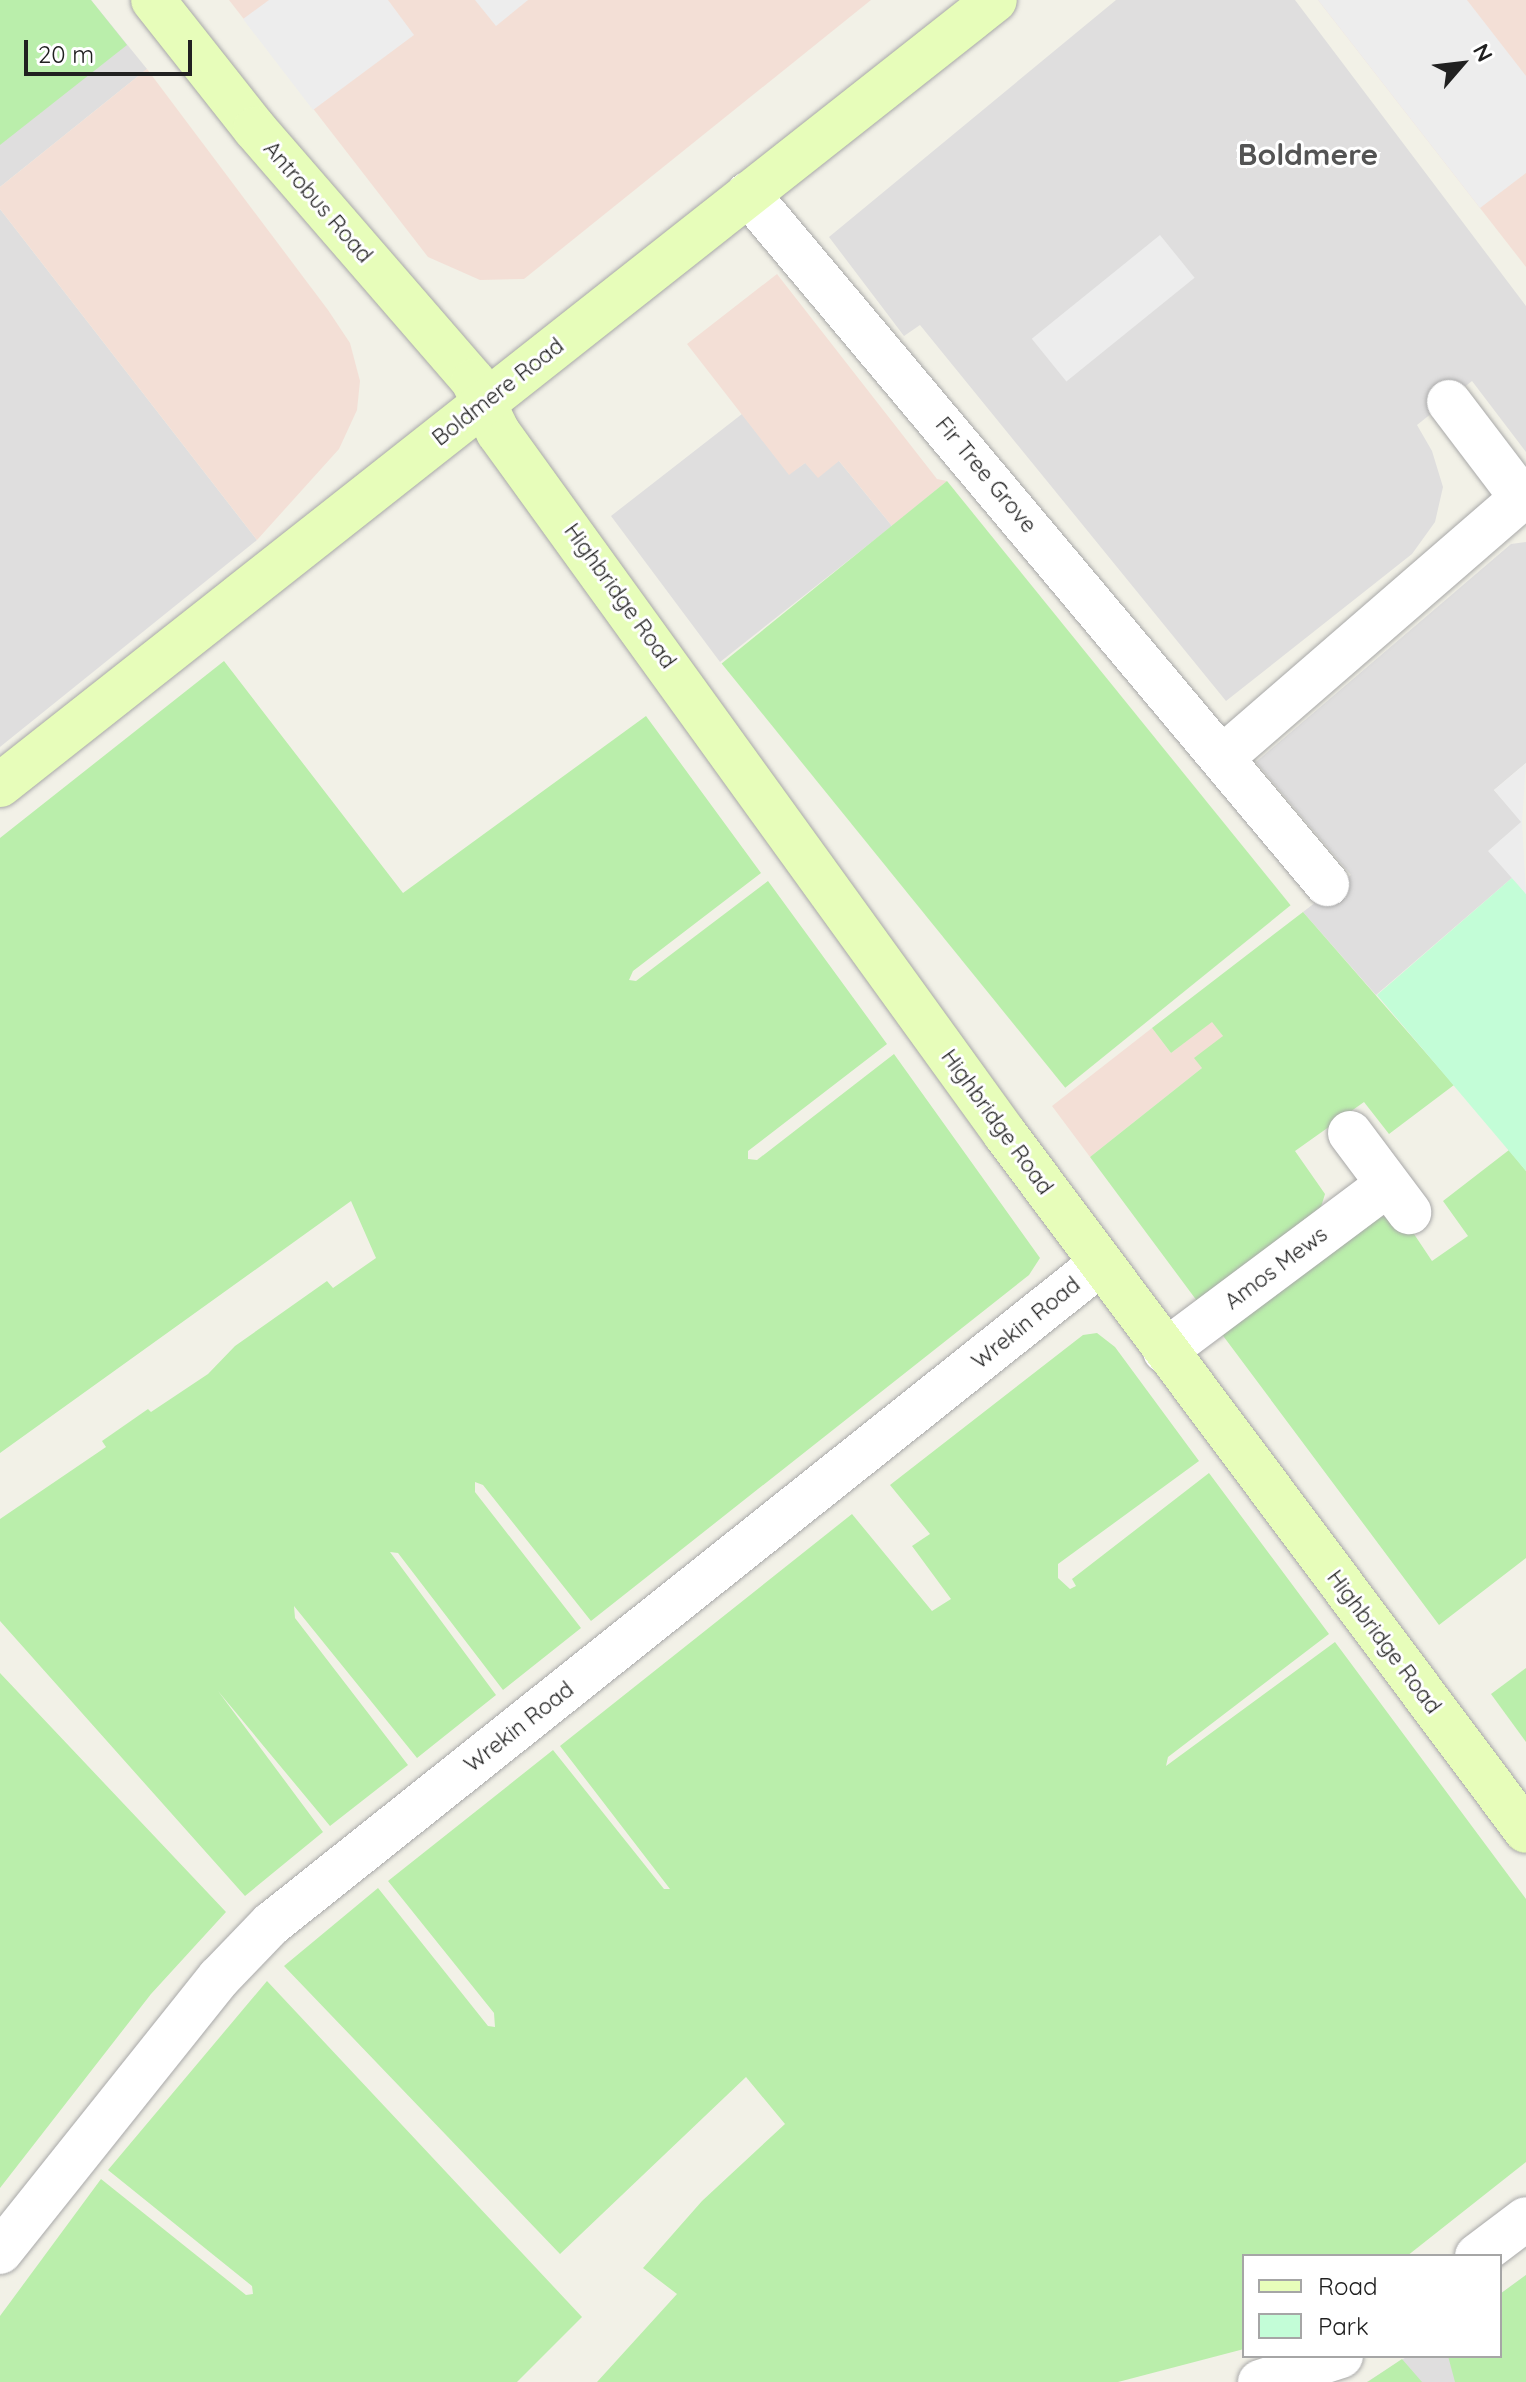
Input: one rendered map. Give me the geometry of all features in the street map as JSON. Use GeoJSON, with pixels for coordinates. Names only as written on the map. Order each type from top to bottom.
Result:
{"type":"FeatureCollection","features":[{"type":"Feature","properties":{"kind":"street","name":"Antrobus Road"},"geometry":{"type":"LineString","coordinates":[[153,0],[255,129],[473,381],[485,402]]}},
{"type":"Feature","properties":{"kind":"street","name":"Boldmere Road"},"geometry":{"type":"LineString","coordinates":[[0,785],[995,0]]}},
{"type":"Feature","properties":{"kind":"street","name":"Fir Tree Grove"},"geometry":{"type":"LineString","coordinates":[[748,194],[1224,756],[1327,884]]}},
{"type":"Feature","properties":{"kind":"street","name":"Highbridge Road"},"geometry":{"type":"LineString","coordinates":[[485,402],[498,432],[1100,1264],[1526,1831]]}},
{"type":"Feature","properties":{"kind":"street"},"geometry":{"type":"LineString","coordinates":[[1224,756],[1524,496],[1449,402]]}},
{"type":"Feature","properties":{"kind":"street","name":"Amos Mews"},"geometry":{"type":"LineString","coordinates":[[1165,1351],[1398,1199],[1350,1133]]}},
{"type":"Feature","properties":{"kind":"street","name":"Wrekin Road"},"geometry":{"type":"LineString","coordinates":[[0,2252],[219,1978],[271,1924],[1100,1264]]}},
{"type":"Feature","properties":{"kind":"street"},"geometry":{"type":"LineString","coordinates":[[1480,2254],[1526,2219]]}},
{"type":"Feature","properties":{"kind":"street"},"geometry":{"type":"LineString","coordinates":[[1260,2382],[1335,2358]]}},
{"type":"Feature","properties":{"kind":"shaded area"},"geometry":{"type":"Polygon","coordinates":[[[0,0],[91,0],[147,69],[0,187],[0,0]]]}},
{"type":"Feature","properties":{"kind":"shaded area"},"geometry":{"type":"Polygon","coordinates":[[[229,0],[871,0],[524,279],[480,280],[428,257],[229,0]]]}},
{"type":"Feature","properties":{"kind":"shaded area"},"geometry":{"type":"Polygon","coordinates":[[[269,0],[388,0],[414,35],[313,110],[243,19],[269,0]]]}},
{"type":"Feature","properties":{"kind":"shaded area"},"geometry":{"type":"Polygon","coordinates":[[[475,0],[528,0],[496,26],[475,0]]]}},
{"type":"Feature","properties":{"kind":"shaded area"},"geometry":{"type":"Polygon","coordinates":[[[1116,0],[1295,0],[1526,306],[1526,452],[1472,381],[1417,425],[1432,451],[1443,487],[1435,522],[1412,554],[1226,701],[920,325],[904,336],[829,237],[1116,0]]]}},
{"type":"Feature","properties":{"kind":"shaded area"},"geometry":{"type":"Polygon","coordinates":[[[1318,0],[1526,0],[1526,267],[1480,208],[1318,0]]]}},
{"type":"Feature","properties":{"kind":"shaded area"},"geometry":{"type":"Polygon","coordinates":[[[1318,0],[1467,0],[1526,76],[1526,173],[1480,208],[1318,0]]]}},
{"type":"Feature","properties":{"kind":"shaded area"},"geometry":{"type":"Polygon","coordinates":[[[147,69],[328,310],[350,343],[360,381],[357,410],[339,449],[257,540],[0,209],[0,187],[147,69]]]}},
{"type":"Feature","properties":{"kind":"shaded area"},"geometry":{"type":"Polygon","coordinates":[[[0,209],[257,540],[0,747],[0,209]]]}},
{"type":"Feature","properties":{"kind":"shaded area"},"geometry":{"type":"Polygon","coordinates":[[[1160,235],[1195,278],[1066,382],[1032,339],[1160,235]]]}},
{"type":"Feature","properties":{"kind":"shaded area"},"geometry":{"type":"Polygon","coordinates":[[[777,274],[937,479],[947,481],[892,526],[839,461],[818,478],[805,463],[789,475],[687,344],[777,274]]]}},
{"type":"Feature","properties":{"kind":"shaded area"},"geometry":{"type":"Polygon","coordinates":[[[742,414],[789,474],[805,463],[839,461],[892,526],[720,662],[611,516],[742,414]]]}},
{"type":"Feature","properties":{"kind":"shaded area"},"geometry":{"type":"Polygon","coordinates":[[[1526,542],[1526,763],[1494,790],[1522,822],[1489,851],[1513,877],[1376,995],[1303,912],[1351,875],[1256,762],[1511,544],[1526,542]]]}},
{"type":"Feature","properties":{"kind":"shaded area"},"geometry":{"type":"Polygon","coordinates":[[[1526,763],[1522,822],[1526,894],[1488,851],[1521,822],[1494,790],[1526,763]]]}},
{"type":"Feature","properties":{"kind":"shaded area"},"geometry":{"type":"Polygon","coordinates":[[[1212,1021],[1223,1036],[1202,1068],[1090,1157],[1052,1106],[1152,1028],[1171,1053],[1212,1021]]]}},
{"type":"Feature","properties":{"kind":"shaded area"},"geometry":{"type":"Polygon","coordinates":[[[1526,2275],[1526,2382],[1367,2382],[1405,2358],[1502,2358],[1502,2293],[1526,2275]]]}},
{"type":"Feature","properties":{"kind":"green space"},"geometry":{"type":"Polygon","coordinates":[[[0,0],[91,0],[127,45],[0,145],[0,0]]]}},
{"type":"Feature","properties":{"kind":"green space"},"geometry":{"type":"Polygon","coordinates":[[[947,481],[1291,905],[1065,1088],[722,664],[947,481]]]}},
{"type":"Feature","properties":{"kind":"green space"},"geometry":{"type":"Polygon","coordinates":[[[224,661],[403,893],[646,716],[761,873],[633,971],[629,980],[636,981],[768,881],[887,1044],[748,1151],[748,1159],[757,1160],[894,1054],[1040,1258],[1029,1275],[591,1621],[483,1485],[475,1482],[475,1492],[581,1628],[503,1690],[398,1553],[390,1552],[496,1695],[417,1758],[294,1606],[295,1618],[408,1765],[330,1826],[218,1691],[323,1832],[245,1896],[0,1621],[0,1519],[106,1447],[102,1441],[148,1409],[151,1412],[208,1374],[235,1346],[327,1281],[333,1288],[376,1258],[351,1201],[0,1453],[0,838],[224,661]]]}},
{"type":"Feature","properties":{"kind":"green space"},"geometry":{"type":"Polygon","coordinates":[[[1513,877],[1526,894],[1526,1171],[1377,995],[1513,877]]]}},
{"type":"Feature","properties":{"kind":"green space"},"geometry":{"type":"Polygon","coordinates":[[[1303,912],[1454,1085],[1389,1134],[1364,1102],[1295,1151],[1325,1194],[1316,1223],[1200,1305],[1090,1157],[1202,1068],[1194,1058],[1223,1036],[1212,1022],[1171,1053],[1152,1028],[1303,912]]]}},
{"type":"Feature","properties":{"kind":"green space"},"geometry":{"type":"Polygon","coordinates":[[[1509,1150],[1526,1171],[1526,1558],[1439,1625],[1221,1333],[1376,1214],[1408,1225],[1432,1261],[1468,1236],[1443,1201],[1509,1150]]]}},
{"type":"Feature","properties":{"kind":"green space"},"geometry":{"type":"Polygon","coordinates":[[[1097,1333],[1115,1347],[1199,1461],[1058,1564],[1058,1578],[1070,1589],[1076,1586],[1072,1579],[1209,1473],[1329,1634],[1168,1757],[1166,1766],[1335,1642],[1526,1899],[1526,2162],[1410,2254],[1242,2254],[1242,2350],[1118,2382],[597,2382],[677,2294],[643,2268],[702,2201],[785,2124],[746,2077],[560,2254],[284,1966],[378,1888],[488,2026],[495,2027],[494,2013],[388,1881],[553,1750],[664,1889],[670,1889],[560,1746],[852,1514],[932,1611],[951,1599],[912,1546],[930,1534],[890,1485],[1083,1335],[1097,1333]]]}},
{"type":"Feature","properties":{"kind":"green space"},"geometry":{"type":"Polygon","coordinates":[[[1526,1668],[1526,1742],[1491,1694],[1526,1668]]]}},
{"type":"Feature","properties":{"kind":"green space"},"geometry":{"type":"Polygon","coordinates":[[[0,1673],[226,1912],[151,1994],[0,2188],[0,1673]]]}},
{"type":"Feature","properties":{"kind":"green space"},"geometry":{"type":"Polygon","coordinates":[[[267,1981],[582,2317],[517,2382],[0,2382],[0,2316],[101,2179],[246,2295],[253,2294],[252,2286],[108,2170],[267,1981]]]}},
{"type":"Feature","properties":{"kind":"green space"},"geometry":{"type":"Polygon","coordinates":[[[1526,2275],[1526,2382],[1455,2382],[1449,2358],[1502,2358],[1502,2293],[1526,2275]]]}},
{"type":"Feature","properties":{"kind":"green space"},"geometry":{"type":"Polygon","coordinates":[[[1402,2359],[1422,2382],[1367,2382],[1369,2381],[1402,2359]]]}},
{"type":"Feature","properties":{"kind":"district","name":"Boldmere"},"geometry":{"type":"Point","coordinates":[1308,154]}}]}
